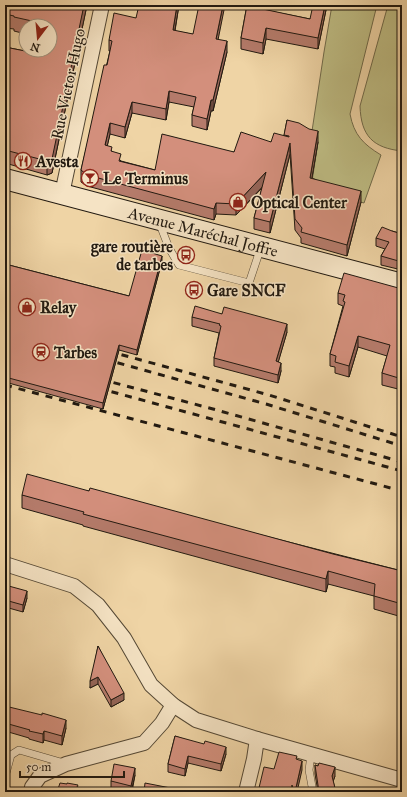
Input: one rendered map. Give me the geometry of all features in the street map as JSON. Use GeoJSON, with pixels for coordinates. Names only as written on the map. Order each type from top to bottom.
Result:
{"type":"FeatureCollection","features":[{"type":"Feature","properties":{"kind":"main road","name":"Avenue Maréchal Joffre"},"geometry":{"type":"LineString","coordinates":[[5,179],[402,284]]}},
{"type":"Feature","properties":{"kind":"street","name":"Rue Victor Hugo"},"geometry":{"type":"LineString","coordinates":[[62,194],[102,5]]}},
{"type":"Feature","properties":{"kind":"street"},"geometry":{"type":"LineString","coordinates":[[5,564],[74,586],[98,604],[124,638],[151,685],[173,705],[196,720],[311,755],[402,780]]}},
{"type":"Feature","properties":{"kind":"street"},"geometry":{"type":"LineString","coordinates":[[31,792],[32,787],[40,776],[66,764],[144,743],[162,723],[173,705]]}},
{"type":"Feature","properties":{"kind":"street"},"geometry":{"type":"LineString","coordinates":[[246,792],[257,739]]}},
{"type":"Feature","properties":{"kind":"lane"},"geometry":{"type":"LineString","coordinates":[[158,220],[169,248],[179,265],[242,282],[248,283],[261,247]]}},
{"type":"Feature","properties":{"kind":"lane"},"geometry":{"type":"LineString","coordinates":[[5,778],[11,756],[19,750],[66,764]]}},
{"type":"Feature","properties":{"kind":"lane"},"geometry":{"type":"LineString","coordinates":[[311,755],[309,770],[313,792]]}},
{"type":"Feature","properties":{"kind":"shaded area"},"geometry":{"type":"Polygon","coordinates":[[[332,5],[377,5],[350,114],[354,128],[360,138],[364,143],[381,155],[364,203],[311,188],[318,142],[312,131],[332,5]]]}},
{"type":"Feature","properties":{"kind":"shaded area"},"geometry":{"type":"Polygon","coordinates":[[[388,5],[402,5],[402,151],[383,147],[370,139],[363,125],[360,106],[388,5]]]}},
{"type":"Feature","properties":{"kind":"building"},"geometry":{"type":"Polygon","coordinates":[[[5,5],[35,5],[52,8],[53,5],[84,5],[52,159],[47,161],[5,150],[5,47],[18,50],[18,58],[58,58],[58,18],[18,18],[5,14],[5,5]]]}},
{"type":"Feature","properties":{"kind":"building"},"geometry":{"type":"Polygon","coordinates":[[[139,5],[177,5],[173,30],[193,34],[199,5],[223,5],[216,39],[227,41],[213,100],[211,100],[207,119],[192,115],[196,97],[169,91],[166,109],[132,102],[125,127],[110,123],[105,145],[112,147],[111,151],[121,154],[119,161],[155,170],[162,134],[234,152],[241,132],[271,142],[274,133],[289,137],[284,135],[287,120],[299,123],[309,129],[318,131],[310,178],[361,191],[347,245],[301,232],[302,228],[295,219],[290,143],[270,222],[254,218],[266,172],[236,204],[216,203],[214,209],[87,175],[81,170],[104,65],[107,65],[112,41],[109,40],[114,13],[136,18],[139,5]]]}},
{"type":"Feature","properties":{"kind":"building"},"geometry":{"type":"Polygon","coordinates":[[[247,5],[258,5],[258,8],[310,19],[313,5],[325,5],[318,38],[266,28],[263,43],[241,38],[247,5]]]}},
{"type":"Feature","properties":{"kind":"building"},"geometry":{"type":"Polygon","coordinates":[[[382,227],[402,234],[402,262],[381,256],[389,242],[376,238],[382,227]]]}},
{"type":"Feature","properties":{"kind":"building"},"geometry":{"type":"Polygon","coordinates":[[[142,250],[162,256],[137,350],[119,345],[103,403],[5,377],[5,264],[129,296],[142,250]]]}},
{"type":"Feature","properties":{"kind":"building"},"geometry":{"type":"Polygon","coordinates":[[[344,273],[402,289],[402,379],[382,373],[390,345],[358,336],[349,366],[335,362],[336,356],[330,354],[345,302],[343,301],[345,295],[338,293],[344,273]]]}},
{"type":"Feature","properties":{"kind":"building"},"geometry":{"type":"Polygon","coordinates":[[[195,306],[222,314],[224,307],[287,324],[276,361],[281,363],[278,375],[214,358],[221,326],[219,325],[220,324],[192,317],[195,306]]]}},
{"type":"Feature","properties":{"kind":"building"},"geometry":{"type":"Polygon","coordinates":[[[27,474],[89,491],[90,488],[333,554],[402,571],[402,604],[374,596],[375,584],[328,571],[326,579],[83,514],[84,512],[22,495],[27,474]]]}},
{"type":"Feature","properties":{"kind":"building"},"geometry":{"type":"Polygon","coordinates":[[[5,585],[27,591],[23,605],[5,600],[5,585]]]}},
{"type":"Feature","properties":{"kind":"building"},"geometry":{"type":"Polygon","coordinates":[[[98,646],[124,693],[111,700],[98,677],[90,681],[98,646]]]}},
{"type":"Feature","properties":{"kind":"building"},"geometry":{"type":"Polygon","coordinates":[[[5,706],[42,715],[42,713],[66,720],[62,736],[44,731],[43,734],[29,731],[30,730],[5,723],[5,706]]]}},
{"type":"Feature","properties":{"kind":"building"},"geometry":{"type":"Polygon","coordinates":[[[175,736],[204,744],[205,741],[226,747],[221,764],[188,756],[185,769],[168,764],[175,736]]]}},
{"type":"Feature","properties":{"kind":"building"},"geometry":{"type":"Polygon","coordinates":[[[279,752],[297,756],[296,759],[302,761],[295,792],[292,785],[291,792],[258,792],[264,767],[274,769],[279,752]]]}},
{"type":"Feature","properties":{"kind":"building"},"geometry":{"type":"Polygon","coordinates":[[[319,763],[335,767],[332,776],[336,792],[319,792],[315,765],[318,766],[319,763]]]}},
{"type":"Feature","properties":{"kind":"building"},"geometry":{"type":"Polygon","coordinates":[[[114,764],[135,768],[131,786],[111,781],[114,764]]]}},
{"type":"Feature","properties":{"kind":"building"},"geometry":{"type":"Polygon","coordinates":[[[60,783],[78,785],[77,787],[81,788],[80,792],[57,792],[60,783]]]}},
{"type":"Feature","properties":{"kind":"building"},"geometry":{"type":"Polygon","coordinates":[[[145,783],[191,792],[144,792],[145,783]]]}},
{"type":"Feature","properties":{"kind":"railway"},"geometry":{"type":"LineString","coordinates":[[108,351],[269,395],[402,437]]}},
{"type":"Feature","properties":{"kind":"railway"},"geometry":{"type":"LineString","coordinates":[[104,359],[266,404],[402,446]]}},
{"type":"Feature","properties":{"kind":"railway"},"geometry":{"type":"LineString","coordinates":[[100,379],[402,462]]}},
{"type":"Feature","properties":{"kind":"railway"},"geometry":{"type":"LineString","coordinates":[[5,385],[402,491]]}},
{"type":"Feature","properties":{"kind":"railway"},"geometry":{"type":"LineString","coordinates":[[98,388],[402,471]]}},
{"type":"Feature","properties":{"kind":"place","name":"Avesta"},"geometry":{"type":"Point","coordinates":[23,161]}},
{"type":"Feature","properties":{"kind":"place","name":"Le Terminus"},"geometry":{"type":"Point","coordinates":[90,178]}},
{"type":"Feature","properties":{"kind":"place","name":"Optical Center"},"geometry":{"type":"Point","coordinates":[238,202]}},
{"type":"Feature","properties":{"kind":"place","name":"gare routière de tarbes"},"geometry":{"type":"Point","coordinates":[186,255]}},
{"type":"Feature","properties":{"kind":"place","name":"Gare SNCF"},"geometry":{"type":"Point","coordinates":[194,290]}},
{"type":"Feature","properties":{"kind":"place","name":"Relay"},"geometry":{"type":"Point","coordinates":[27,307]}},
{"type":"Feature","properties":{"kind":"place","name":"Tarbes"},"geometry":{"type":"Point","coordinates":[41,352]}}]}
